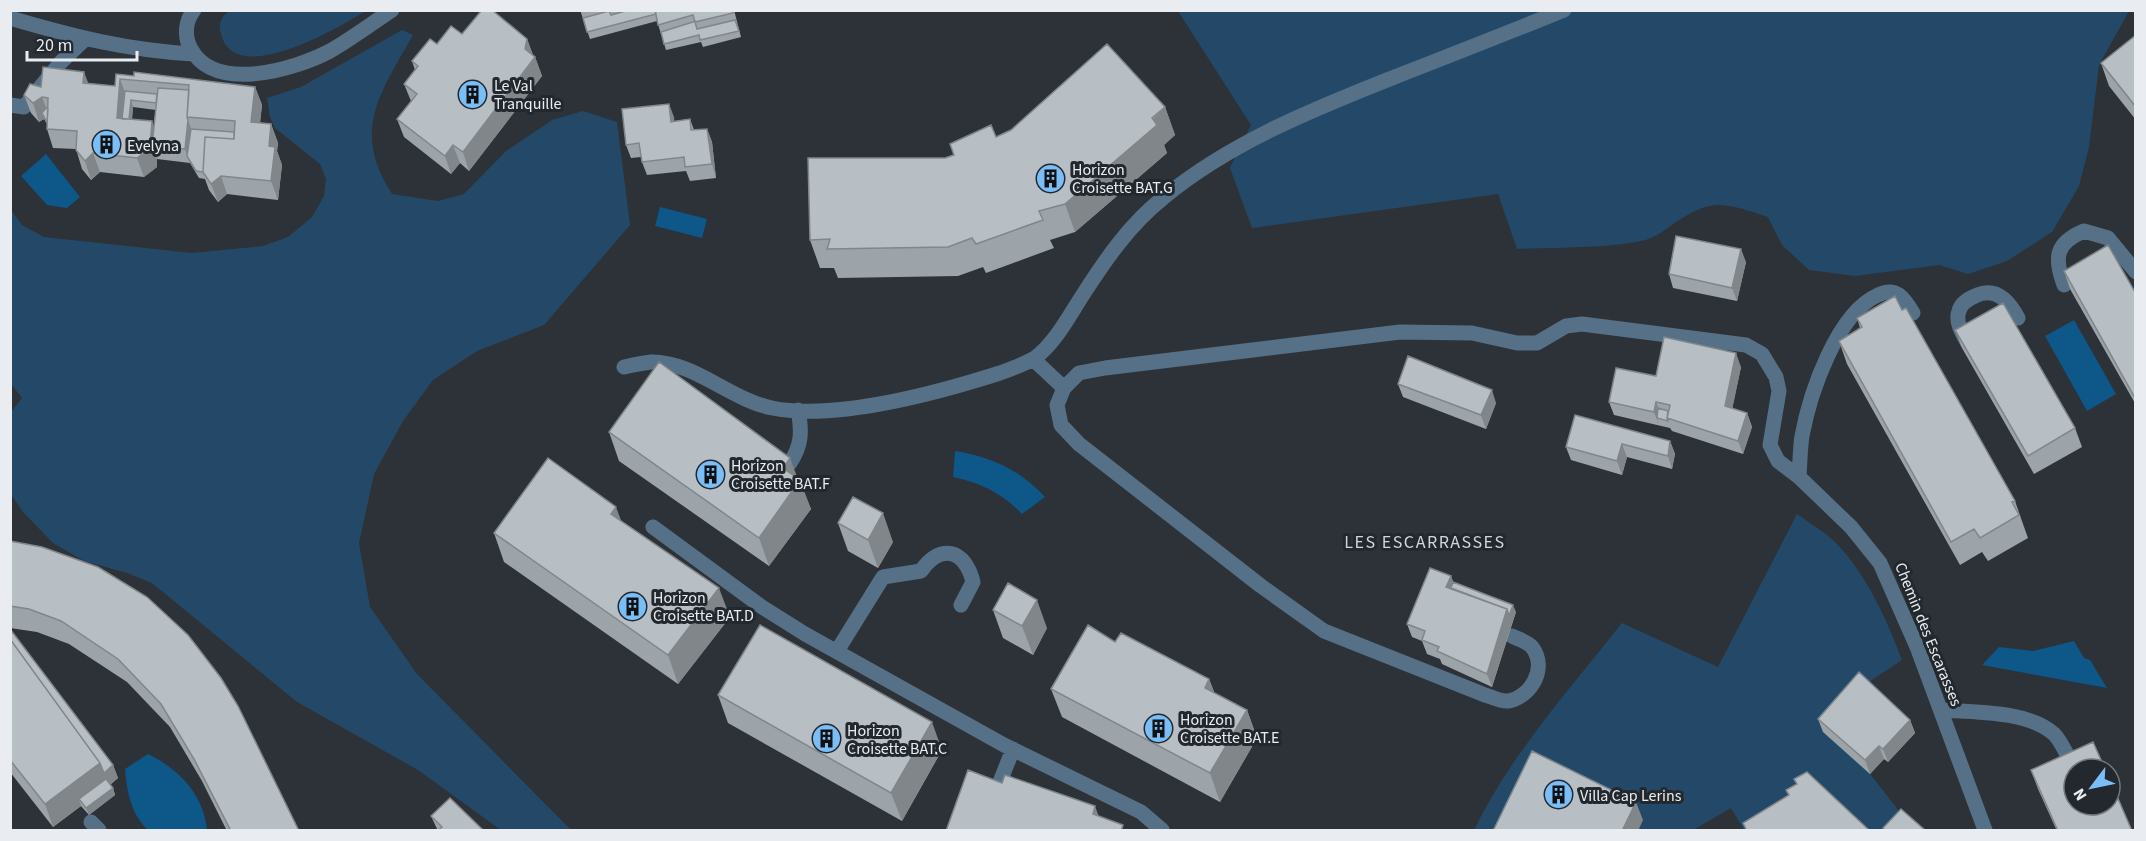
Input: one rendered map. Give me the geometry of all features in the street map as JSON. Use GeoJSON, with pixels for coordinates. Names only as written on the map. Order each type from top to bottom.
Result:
{"type":"FeatureCollection","features":[{"type":"Feature","properties":{"kind":"street"},"geometry":{"type":"LineString","coordinates":[[194,10],[186,30],[187,43],[203,66],[220,73],[268,71],[299,64],[329,51],[392,10]]}},
{"type":"Feature","properties":{"kind":"street"},"geometry":{"type":"LineString","coordinates":[[624,367],[652,362],[684,369],[770,408],[798,410],[849,408],[917,396],[1003,372],[1033,359],[1052,342],[1124,236],[1162,198],[1204,168],[1263,133],[1330,103],[1564,10]]}},
{"type":"Feature","properties":{"kind":"street"},"geometry":{"type":"LineString","coordinates":[[10,18],[84,40],[142,51],[193,54]]}},
{"type":"Feature","properties":{"kind":"street"},"geometry":{"type":"LineString","coordinates":[[10,105],[24,107],[61,62],[84,40]]}},
{"type":"Feature","properties":{"kind":"street"},"geometry":{"type":"LineString","coordinates":[[2064,285],[2058,268],[2058,253],[2071,236],[2084,231],[2108,238],[2136,273]]}},
{"type":"Feature","properties":{"kind":"street"},"geometry":{"type":"LineString","coordinates":[[1799,477],[1802,437],[1808,410],[1827,361],[1852,313],[1867,299],[1882,293],[1894,292],[1904,297],[1913,313]]}},
{"type":"Feature","properties":{"kind":"street"},"geometry":{"type":"LineString","coordinates":[[1967,342],[1959,327],[1958,312],[1967,300],[1983,292],[1999,294],[2011,304],[2018,318]]}},
{"type":"Feature","properties":{"kind":"street","name":"Chemin des Escarasses"},"geometry":{"type":"LineString","coordinates":[[1064,388],[1079,373],[1105,368],[1400,332],[1472,333],[1517,343],[1537,343],[1566,326],[1582,324],[1746,345],[1762,354],[1776,377],[1779,391],[1770,446],[1778,461],[1799,477],[1851,526],[1880,563],[1898,601],[1941,710],[1985,831]]}},
{"type":"Feature","properties":{"kind":"street"},"geometry":{"type":"LineString","coordinates":[[1033,359],[1064,388],[1057,405],[1061,425],[1078,444],[1261,586],[1324,631],[1485,696],[1506,701],[1522,696],[1535,681],[1539,664],[1532,647],[1512,636]]}},
{"type":"Feature","properties":{"kind":"street"},"geometry":{"type":"LineString","coordinates":[[790,463],[798,451],[802,432],[798,410]]}},
{"type":"Feature","properties":{"kind":"street"},"geometry":{"type":"LineString","coordinates":[[653,527],[779,618],[1013,749],[1141,812],[1162,831]]}},
{"type":"Feature","properties":{"kind":"street"},"geometry":{"type":"LineString","coordinates":[[837,651],[882,577],[921,571],[934,555],[942,553],[956,556],[967,566],[973,582],[962,605]]}},
{"type":"Feature","properties":{"kind":"street"},"geometry":{"type":"LineString","coordinates":[[720,601],[731,585]]}},
{"type":"Feature","properties":{"kind":"street"},"geometry":{"type":"LineString","coordinates":[[897,705],[905,690]]}},
{"type":"Feature","properties":{"kind":"street"},"geometry":{"type":"LineString","coordinates":[[1941,710],[1986,713],[2033,721],[2054,735],[2068,757]]}},
{"type":"Feature","properties":{"kind":"street"},"geometry":{"type":"LineString","coordinates":[[998,787],[1013,749]]}},
{"type":"Feature","properties":{"kind":"shaded area"},"geometry":{"type":"Polygon","coordinates":[[[230,10],[366,11],[333,30],[288,50],[245,56],[230,50],[221,34],[221,20],[230,10]]]}},
{"type":"Feature","properties":{"kind":"shaded area"},"geometry":{"type":"Polygon","coordinates":[[[1178,11],[2129,11],[2099,65],[2089,147],[2079,186],[2052,232],[2007,261],[1968,274],[1939,265],[1855,276],[1809,270],[1782,245],[1768,217],[1740,208],[1719,205],[1709,206],[1687,215],[1645,240],[1595,247],[1517,249],[1498,194],[1252,228],[1230,168],[1251,125],[1178,11]]]}},
{"type":"Feature","properties":{"kind":"shaded area"},"geometry":{"type":"Polygon","coordinates":[[[402,30],[413,35],[381,94],[372,131],[373,150],[380,171],[392,194],[438,201],[464,194],[506,151],[552,120],[583,111],[617,122],[630,225],[544,325],[477,351],[433,380],[403,421],[374,474],[359,543],[370,607],[417,674],[571,830],[501,830],[418,770],[297,702],[152,583],[127,573],[84,561],[53,543],[23,512],[10,493],[11,412],[22,398],[11,384],[11,210],[22,225],[44,237],[192,253],[263,246],[288,237],[312,217],[324,196],[326,179],[320,164],[275,128],[270,117],[267,98],[301,87],[402,30]]]}},
{"type":"Feature","properties":{"kind":"shaded area"},"geometry":{"type":"Polygon","coordinates":[[[46,154],[80,197],[67,208],[47,205],[21,176],[46,154]]]}},
{"type":"Feature","properties":{"kind":"shaded area"},"geometry":{"type":"Polygon","coordinates":[[[660,207],[707,219],[702,238],[655,226],[660,207]]]}},
{"type":"Feature","properties":{"kind":"shaded area"},"geometry":{"type":"Polygon","coordinates":[[[2074,320],[2116,394],[2087,411],[2045,336],[2074,320]]]}},
{"type":"Feature","properties":{"kind":"shaded area"},"geometry":{"type":"Polygon","coordinates":[[[955,451],[981,457],[1004,466],[1026,479],[1045,497],[1022,514],[1007,500],[990,490],[973,482],[953,477],[955,451]]]}},
{"type":"Feature","properties":{"kind":"shaded area"},"geometry":{"type":"Polygon","coordinates":[[[1797,514],[1831,538],[1846,554],[1866,582],[1890,629],[1902,660],[1863,686],[1870,774],[1903,816],[1890,830],[1744,830],[1731,808],[1693,830],[1474,830],[1505,775],[1523,749],[1622,623],[1718,667],[1797,514]]]}},
{"type":"Feature","properties":{"kind":"shaded area"},"geometry":{"type":"Polygon","coordinates":[[[2074,641],[2084,658],[2090,660],[2107,688],[1982,665],[1999,647],[2033,651],[2074,641]]]}},
{"type":"Feature","properties":{"kind":"shaded area"},"geometry":{"type":"Polygon","coordinates":[[[148,754],[170,767],[188,784],[201,805],[207,830],[148,830],[142,824],[131,802],[125,769],[148,754]]]}},
{"type":"Feature","properties":{"kind":"building","name":"Le Val Tranquille"},"geometry":{"type":"Polygon","coordinates":[[[482,10],[492,10],[527,39],[525,49],[535,57],[463,152],[453,145],[445,156],[397,119],[417,94],[404,84],[418,66],[412,61],[430,39],[437,44],[451,26],[462,34],[482,10]]]}},
{"type":"Feature","properties":{"kind":"building"},"geometry":{"type":"Polygon","coordinates":[[[629,10],[655,10],[656,14],[587,32],[583,18],[609,11],[611,15],[629,10]]]}},
{"type":"Feature","properties":{"kind":"building"},"geometry":{"type":"Polygon","coordinates":[[[655,10],[732,10],[733,13],[695,22],[693,15],[658,25],[655,10]]]}},
{"type":"Feature","properties":{"kind":"building"},"geometry":{"type":"Polygon","coordinates":[[[735,20],[739,31],[700,40],[699,35],[664,44],[661,32],[696,21],[697,29],[735,20]]]}},
{"type":"Feature","properties":{"kind":"building"},"geometry":{"type":"Polygon","coordinates":[[[2136,35],[2136,107],[2101,63],[2136,35]]]}},
{"type":"Feature","properties":{"kind":"building","name":"Horizon Croisette BAT.G"},"geometry":{"type":"Polygon","coordinates":[[[1107,44],[1165,107],[1152,118],[1157,125],[1065,204],[1039,211],[1043,220],[976,244],[972,238],[948,247],[827,249],[830,239],[810,240],[808,158],[945,158],[954,155],[950,144],[991,125],[996,137],[1011,130],[1107,44]]]}},
{"type":"Feature","properties":{"kind":"building"},"geometry":{"type":"Polygon","coordinates":[[[43,67],[84,72],[83,83],[115,86],[116,74],[134,76],[134,72],[255,87],[251,122],[271,124],[269,146],[275,147],[271,181],[221,176],[211,184],[203,172],[205,137],[234,139],[235,121],[187,117],[189,85],[120,79],[117,118],[152,121],[150,148],[137,158],[93,153],[85,161],[76,150],[77,131],[47,129],[48,98],[42,97],[33,103],[24,95],[30,84],[41,87],[43,67]]]}},
{"type":"Feature","properties":{"kind":"building"},"geometry":{"type":"Polygon","coordinates":[[[158,88],[189,90],[185,149],[152,146],[158,88]]]}},
{"type":"Feature","properties":{"kind":"building"},"geometry":{"type":"Polygon","coordinates":[[[125,91],[157,94],[156,103],[131,100],[129,119],[122,119],[125,91]]]}},
{"type":"Feature","properties":{"kind":"building"},"geometry":{"type":"Polygon","coordinates":[[[669,104],[671,122],[690,119],[691,130],[707,129],[712,164],[685,167],[684,157],[642,162],[639,143],[626,145],[622,109],[669,104]]]}},
{"type":"Feature","properties":{"kind":"building"},"geometry":{"type":"Polygon","coordinates":[[[46,108],[48,109],[47,122],[42,113],[46,108]]]}},
{"type":"Feature","properties":{"kind":"building"},"geometry":{"type":"Polygon","coordinates":[[[191,129],[234,132],[234,139],[205,137],[203,172],[196,171],[187,156],[191,129]]]}},
{"type":"Feature","properties":{"kind":"building"},"geometry":{"type":"Polygon","coordinates":[[[1676,236],[1741,249],[1732,288],[1669,274],[1676,236]]]}},
{"type":"Feature","properties":{"kind":"building"},"geometry":{"type":"Polygon","coordinates":[[[2108,245],[2136,294],[2136,395],[2134,396],[2064,271],[2108,245]]]}},
{"type":"Feature","properties":{"kind":"building"},"geometry":{"type":"Polygon","coordinates":[[[1895,296],[1902,310],[1906,308],[2015,501],[2012,502],[2019,515],[1980,538],[1974,529],[1951,542],[1839,341],[1862,327],[1857,318],[1895,296]]]}},
{"type":"Feature","properties":{"kind":"building"},"geometry":{"type":"Polygon","coordinates":[[[2003,303],[2075,428],[2028,456],[1955,330],[2003,303]]]}},
{"type":"Feature","properties":{"kind":"building"},"geometry":{"type":"Polygon","coordinates":[[[1664,337],[1736,353],[1725,406],[1747,413],[1738,441],[1667,418],[1670,405],[1656,402],[1654,412],[1609,402],[1616,368],[1656,376],[1664,337]]]}},
{"type":"Feature","properties":{"kind":"building"},"geometry":{"type":"Polygon","coordinates":[[[1408,356],[1492,390],[1481,415],[1398,384],[1408,356]]]}},
{"type":"Feature","properties":{"kind":"building","name":"Horizon Croisette BAT.F"},"geometry":{"type":"Polygon","coordinates":[[[659,362],[790,458],[783,468],[800,480],[759,538],[609,432],[659,362]]]}},
{"type":"Feature","properties":{"kind":"building"},"geometry":{"type":"Polygon","coordinates":[[[1658,408],[1668,411],[1668,421],[1657,418],[1658,408]]]}},
{"type":"Feature","properties":{"kind":"building"},"geometry":{"type":"Polygon","coordinates":[[[1575,415],[1670,441],[1668,456],[1622,444],[1617,461],[1566,447],[1575,415]]]}},
{"type":"Feature","properties":{"kind":"building"},"geometry":{"type":"Polygon","coordinates":[[[548,458],[616,507],[611,514],[719,588],[668,655],[494,533],[548,458]]]}},
{"type":"Feature","properties":{"kind":"building"},"geometry":{"type":"Polygon","coordinates":[[[853,497],[883,513],[868,540],[838,523],[853,497]]]}},
{"type":"Feature","properties":{"kind":"building"},"geometry":{"type":"Polygon","coordinates":[[[10,541],[42,547],[98,567],[147,597],[188,635],[221,678],[238,706],[299,831],[231,831],[194,759],[161,704],[118,659],[61,621],[29,609],[10,606],[10,541]]]}},
{"type":"Feature","properties":{"kind":"building"},"geometry":{"type":"Polygon","coordinates":[[[1430,568],[1451,576],[1446,587],[1507,609],[1487,674],[1437,651],[1439,647],[1422,640],[1425,631],[1407,624],[1430,568]]]}},
{"type":"Feature","properties":{"kind":"building"},"geometry":{"type":"Polygon","coordinates":[[[1453,582],[1513,605],[1509,616],[1507,609],[1451,588],[1453,582]]]}},
{"type":"Feature","properties":{"kind":"building"},"geometry":{"type":"Polygon","coordinates":[[[1008,583],[1037,600],[1022,626],[993,610],[1008,583]]]}},
{"type":"Feature","properties":{"kind":"building","name":"Horizon Croisette BAT.C"},"geometry":{"type":"Polygon","coordinates":[[[760,625],[932,722],[891,793],[718,695],[760,625]]]}},
{"type":"Feature","properties":{"kind":"building","name":"Horizon Croisette BAT.E"},"geometry":{"type":"Polygon","coordinates":[[[1088,625],[1115,642],[1121,633],[1209,679],[1205,688],[1247,710],[1210,773],[1051,689],[1088,625]]]}},
{"type":"Feature","properties":{"kind":"building"},"geometry":{"type":"Polygon","coordinates":[[[10,629],[113,765],[104,773],[100,763],[10,639],[10,629]]]}},
{"type":"Feature","properties":{"kind":"building"},"geometry":{"type":"Polygon","coordinates":[[[10,639],[100,763],[45,804],[10,760],[10,639]]]}},
{"type":"Feature","properties":{"kind":"building"},"geometry":{"type":"Polygon","coordinates":[[[1859,672],[1910,720],[1883,749],[1879,746],[1865,760],[1818,719],[1859,672]]]}},
{"type":"Feature","properties":{"kind":"building"},"geometry":{"type":"Polygon","coordinates":[[[2093,742],[2100,757],[2062,757],[2062,817],[2122,817],[2122,808],[2132,831],[2058,831],[2031,770],[2093,742]]]}},
{"type":"Feature","properties":{"kind":"building","name":"Villa Cap Lerins"},"geometry":{"type":"Polygon","coordinates":[[[1532,751],[1636,802],[1622,831],[1493,831],[1532,751]]]}},
{"type":"Feature","properties":{"kind":"building"},"geometry":{"type":"Polygon","coordinates":[[[968,770],[1002,783],[1005,775],[1095,806],[1093,814],[1123,825],[1121,831],[946,831],[968,770]]]}},
{"type":"Feature","properties":{"kind":"building"},"geometry":{"type":"Polygon","coordinates":[[[1807,772],[1870,831],[1747,831],[1743,823],[1789,795],[1786,790],[1797,784],[1794,779],[1807,772]]]}},
{"type":"Feature","properties":{"kind":"building"},"geometry":{"type":"Polygon","coordinates":[[[106,779],[113,788],[86,808],[79,799],[106,779]]]}},
{"type":"Feature","properties":{"kind":"building"},"geometry":{"type":"Polygon","coordinates":[[[450,798],[484,831],[441,831],[442,827],[431,816],[450,798]]]}},
{"type":"Feature","properties":{"kind":"building"},"geometry":{"type":"Polygon","coordinates":[[[1901,809],[1926,831],[1885,831],[1883,828],[1901,809]]]}},
{"type":"Feature","properties":{"kind":"place","name":"Le Val Tranquille"},"geometry":{"type":"Point","coordinates":[473,94]}},
{"type":"Feature","properties":{"kind":"place","name":"Evelyna"},"geometry":{"type":"Point","coordinates":[106,145]}},
{"type":"Feature","properties":{"kind":"place","name":"Horizon Croisette BAT.G"},"geometry":{"type":"Point","coordinates":[1051,178]}},
{"type":"Feature","properties":{"kind":"place","name":"Horizon Croisette BAT.F"},"geometry":{"type":"Point","coordinates":[710,474]}},
{"type":"Feature","properties":{"kind":"place","name":"Horizon Croisette BAT.D"},"geometry":{"type":"Point","coordinates":[632,606]}},
{"type":"Feature","properties":{"kind":"place","name":"Horizon Croisette BAT.E"},"geometry":{"type":"Point","coordinates":[1159,728]}},
{"type":"Feature","properties":{"kind":"place","name":"Horizon Croisette BAT.C"},"geometry":{"type":"Point","coordinates":[826,739]}},
{"type":"Feature","properties":{"kind":"place","name":"Villa Cap Lerins"},"geometry":{"type":"Point","coordinates":[1559,795]}},
{"type":"Feature","properties":{"kind":"district","name":"LES ESCARRASSES"},"geometry":{"type":"Point","coordinates":[1425,542]}}]}
